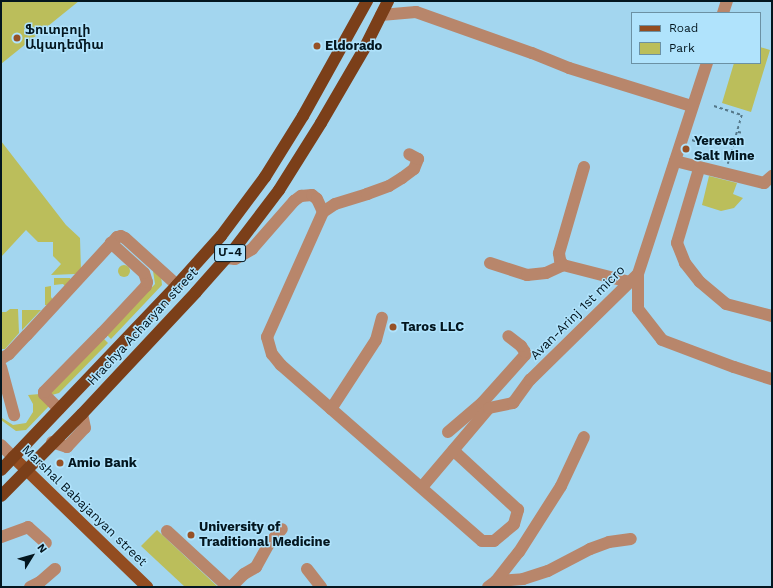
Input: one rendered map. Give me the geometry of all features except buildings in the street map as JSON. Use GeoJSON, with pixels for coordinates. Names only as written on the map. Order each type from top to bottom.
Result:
{"type":"FeatureCollection","features":[{"type":"Feature","properties":{"kind":"highway","name":"Hrachya Acharyan street"},"geometry":{"type":"LineString","coordinates":[[1,470],[177,285],[221,236],[265,177],[303,116],[367,1]]}},
{"type":"Feature","properties":{"kind":"highway","name":"Hrachya Acharyan street"},"geometry":{"type":"LineString","coordinates":[[1,496],[52,442],[82,414],[226,258],[279,190],[322,124],[388,1]]}},
{"type":"Feature","properties":{"kind":"main road","name":"Marshal Babajanyan street"},"geometry":{"type":"LineString","coordinates":[[13,457],[147,587]]}},
{"type":"Feature","properties":{"kind":"street"},"geometry":{"type":"LineString","coordinates":[[723,12],[727,1]]}},
{"type":"Feature","properties":{"kind":"street"},"geometry":{"type":"LineString","coordinates":[[381,15],[416,12],[532,53],[569,68],[692,106]]}},
{"type":"Feature","properties":{"kind":"street"},"geometry":{"type":"LineString","coordinates":[[490,263],[527,275],[546,273],[563,265],[633,278],[675,162],[707,64]]}},
{"type":"Feature","properties":{"kind":"street"},"geometry":{"type":"LineString","coordinates":[[410,154],[418,159],[414,169],[402,178],[389,186],[335,204],[323,212],[267,337],[272,354],[280,365],[422,487],[482,541],[494,541],[514,524],[518,510],[453,450]]}},
{"type":"Feature","properties":{"kind":"street"},"geometry":{"type":"LineString","coordinates":[[675,162],[764,183],[772,176]]}},
{"type":"Feature","properties":{"kind":"street"},"geometry":{"type":"LineString","coordinates":[[563,265],[560,260],[559,253],[584,167]]}},
{"type":"Feature","properties":{"kind":"street"},"geometry":{"type":"LineString","coordinates":[[699,168],[677,243],[683,258],[700,282],[726,304],[772,316]]}},
{"type":"Feature","properties":{"kind":"street"},"geometry":{"type":"LineString","coordinates":[[226,258],[235,259],[252,249],[294,201],[301,196],[312,195],[321,204],[323,212]]}},
{"type":"Feature","properties":{"kind":"street"},"geometry":{"type":"LineString","coordinates":[[1,360],[9,354],[32,330],[110,243],[121,236],[177,285]]}},
{"type":"Feature","properties":{"kind":"street"},"geometry":{"type":"LineString","coordinates":[[59,409],[44,394],[44,392],[146,286],[147,282],[144,273],[110,243]]}},
{"type":"Feature","properties":{"kind":"street","name":"Avan-Arinj 1st micro"},"geometry":{"type":"LineString","coordinates":[[633,278],[638,309],[662,340],[734,367],[772,379]]}},
{"type":"Feature","properties":{"kind":"street","name":"Avan-Arinj 1st micro"},"geometry":{"type":"LineString","coordinates":[[486,405],[513,403],[530,380],[633,278]]}},
{"type":"Feature","properties":{"kind":"street"},"geometry":{"type":"LineString","coordinates":[[332,409],[376,340],[382,318]]}},
{"type":"Feature","properties":{"kind":"street"},"geometry":{"type":"LineString","coordinates":[[422,487],[453,450],[525,355],[525,352],[521,346],[508,336]]}},
{"type":"Feature","properties":{"kind":"street"},"geometry":{"type":"LineString","coordinates":[[1,367],[14,415]]}},
{"type":"Feature","properties":{"kind":"street"},"geometry":{"type":"LineString","coordinates":[[448,432],[486,405]]}},
{"type":"Feature","properties":{"kind":"street"},"geometry":{"type":"LineString","coordinates":[[492,584],[519,552],[561,486],[584,437]]}},
{"type":"Feature","properties":{"kind":"street","name":"Marshal Babajanyan street"},"geometry":{"type":"LineString","coordinates":[[1,445],[13,457]]}},
{"type":"Feature","properties":{"kind":"street"},"geometry":{"type":"LineString","coordinates":[[1,537],[28,527],[46,543]]}},
{"type":"Feature","properties":{"kind":"street"},"geometry":{"type":"LineString","coordinates":[[167,531],[230,587],[244,574],[256,567],[268,544],[282,529]]}},
{"type":"Feature","properties":{"kind":"street"},"geometry":{"type":"LineString","coordinates":[[492,584],[523,579],[548,571],[590,549],[609,542],[631,539]]}},
{"type":"Feature","properties":{"kind":"street"},"geometry":{"type":"LineString","coordinates":[[30,587],[40,582],[55,569]]}},
{"type":"Feature","properties":{"kind":"street"},"geometry":{"type":"LineString","coordinates":[[307,569],[321,587]]}},
{"type":"Feature","properties":{"kind":"path"},"geometry":{"type":"LineString","coordinates":[[714,106],[742,115],[726,174]]}},
{"type":"Feature","properties":{"kind":"path"},"geometry":{"type":"LineString","coordinates":[[738,132],[744,133]]}},
{"type":"Feature","properties":{"kind":"green space","name":"Ֆուտբոլի Ակադեմիա"},"geometry":{"type":"Polygon","coordinates":[[[1,1],[79,1],[1,64],[1,1]]]}},
{"type":"Feature","properties":{"kind":"green space"},"geometry":{"type":"Polygon","coordinates":[[[761,47],[770,50],[751,112],[722,103],[734,64],[761,64],[761,47]]]}},
{"type":"Feature","properties":{"kind":"green space"},"geometry":{"type":"Polygon","coordinates":[[[1,141],[66,225],[80,238],[81,271],[75,274],[51,275],[61,264],[53,256],[53,242],[38,242],[26,230],[1,257],[1,141]]]}},
{"type":"Feature","properties":{"kind":"green space"},"geometry":{"type":"Polygon","coordinates":[[[709,176],[737,183],[733,194],[743,198],[734,208],[721,211],[702,205],[709,176]]]}},
{"type":"Feature","properties":{"kind":"green space"},"geometry":{"type":"Polygon","coordinates":[[[124,265],[128,267],[130,271],[128,275],[124,277],[120,275],[118,271],[120,267],[124,265]]]}},
{"type":"Feature","properties":{"kind":"green space"},"geometry":{"type":"Polygon","coordinates":[[[153,271],[161,276],[162,285],[111,339],[107,335],[155,284],[153,271]]]}},
{"type":"Feature","properties":{"kind":"green space"},"geometry":{"type":"Polygon","coordinates":[[[54,278],[70,278],[71,280],[65,286],[63,284],[54,285],[54,278]]]}},
{"type":"Feature","properties":{"kind":"green space"},"geometry":{"type":"Polygon","coordinates":[[[51,286],[51,297],[53,300],[48,305],[45,305],[45,287],[51,286]]]}},
{"type":"Feature","properties":{"kind":"green space"},"geometry":{"type":"Polygon","coordinates":[[[10,309],[18,309],[19,333],[5,349],[1,349],[1,312],[6,312],[10,309]]]}},
{"type":"Feature","properties":{"kind":"green space"},"geometry":{"type":"Polygon","coordinates":[[[22,310],[41,310],[22,330],[22,310]]]}},
{"type":"Feature","properties":{"kind":"green space"},"geometry":{"type":"Polygon","coordinates":[[[103,338],[108,343],[59,393],[52,395],[46,388],[103,338]]]}},
{"type":"Feature","properties":{"kind":"green space"},"geometry":{"type":"Polygon","coordinates":[[[40,394],[49,406],[26,430],[16,431],[1,420],[2,418],[13,425],[26,423],[33,412],[33,404],[28,395],[40,394]]]}},
{"type":"Feature","properties":{"kind":"green space"},"geometry":{"type":"Polygon","coordinates":[[[157,530],[218,587],[185,587],[141,546],[157,530]]]}},
{"type":"Feature","properties":{"kind":"place","name":"Ֆուտբոլի Ակադեմիա"},"geometry":{"type":"Point","coordinates":[17,38]}},
{"type":"Feature","properties":{"kind":"place","name":"Eldorado"},"geometry":{"type":"Point","coordinates":[317,46]}},
{"type":"Feature","properties":{"kind":"place","name":"Yerevan Salt Mine"},"geometry":{"type":"Point","coordinates":[686,149]}},
{"type":"Feature","properties":{"kind":"place","name":"Taros LLC"},"geometry":{"type":"Point","coordinates":[393,327]}},
{"type":"Feature","properties":{"kind":"place","name":"Amio Bank"},"geometry":{"type":"Point","coordinates":[60,463]}},
{"type":"Feature","properties":{"kind":"place","name":"University of Traditional Medicine"},"geometry":{"type":"Point","coordinates":[191,535]}}]}
